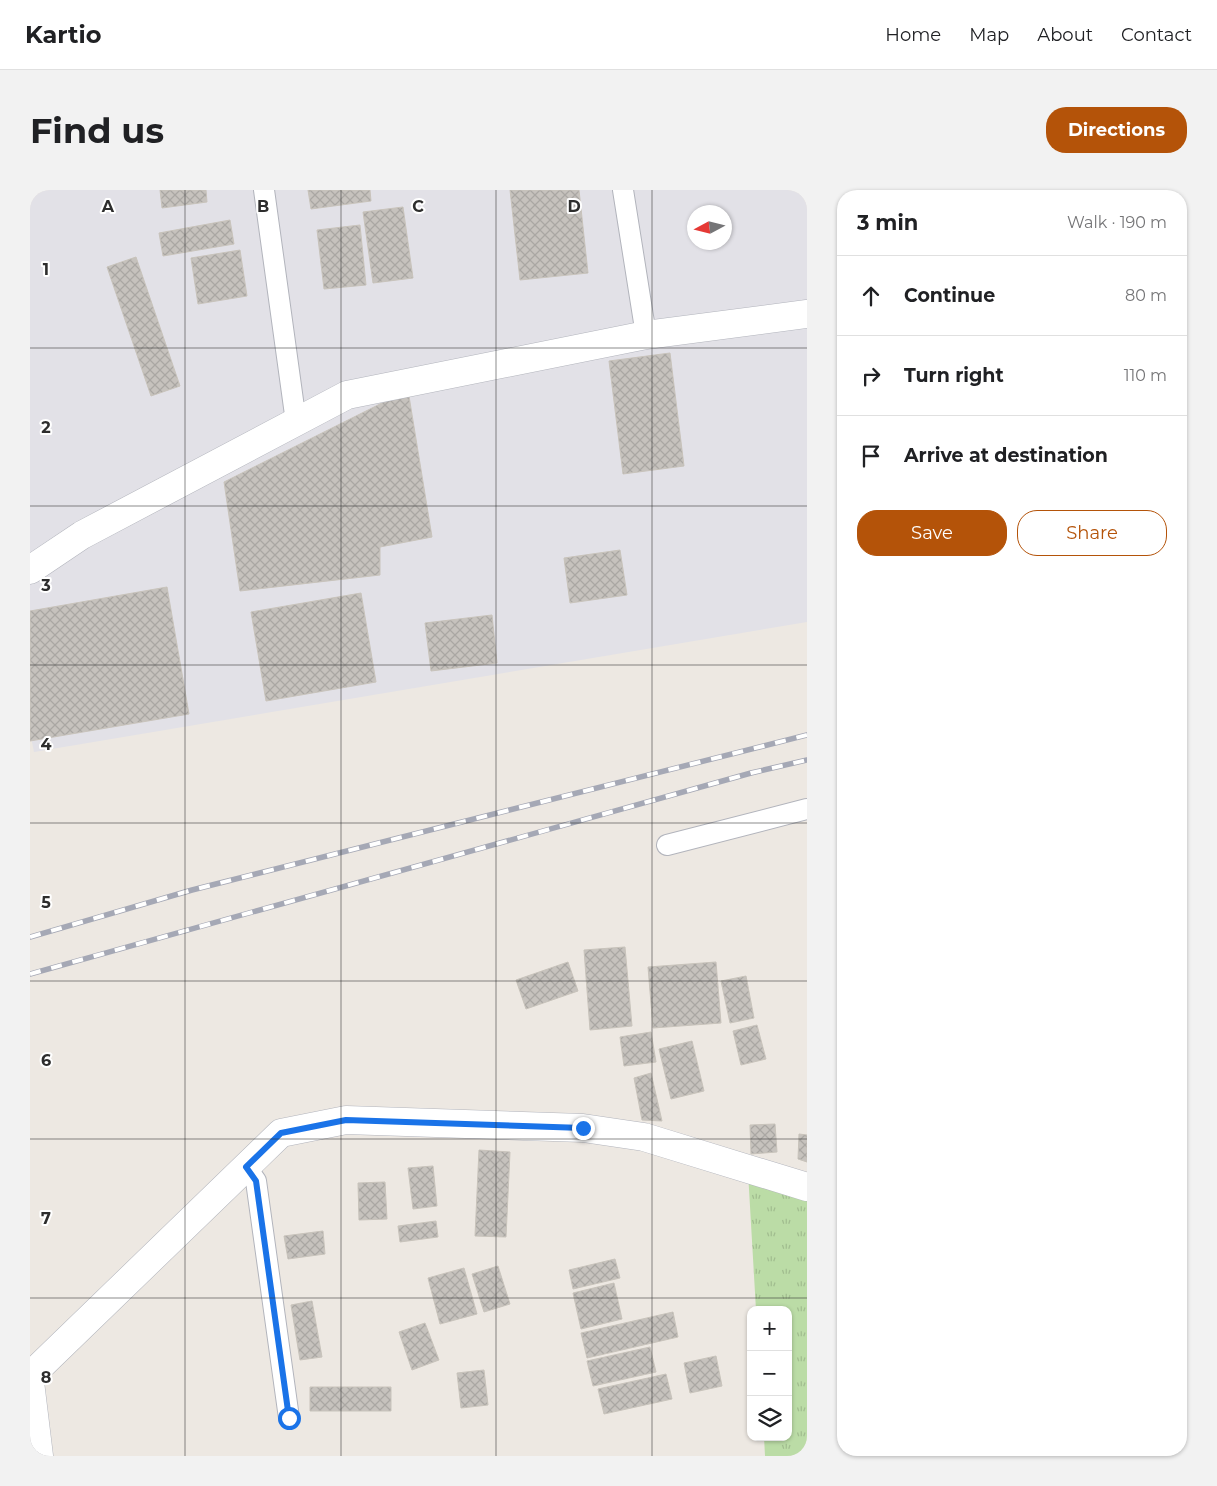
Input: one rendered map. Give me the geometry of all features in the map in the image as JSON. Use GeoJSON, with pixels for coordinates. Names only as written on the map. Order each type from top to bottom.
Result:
{"type":"FeatureCollection","features":[{"type":"Feature","properties":{"kind":"street"},"geometry":{"type":"LineString","coordinates":[[264,190],[296,422]]}},
{"type":"Feature","properties":{"kind":"street"},"geometry":{"type":"LineString","coordinates":[[623,190],[646,335]]}},
{"type":"Feature","properties":{"kind":"street"},"geometry":{"type":"LineString","coordinates":[[30,570],[82,535],[346,395],[646,335],[807,314]]}},
{"type":"Feature","properties":{"kind":"street"},"geometry":{"type":"LineString","coordinates":[[667,845],[807,810]]}},
{"type":"Feature","properties":{"kind":"street"},"geometry":{"type":"LineString","coordinates":[[30,1376],[281,1133],[346,1120],[583,1128],[644,1138],[807,1186]]}},
{"type":"Feature","properties":{"kind":"street"},"geometry":{"type":"LineString","coordinates":[[246,1167],[256,1181],[289,1418]]}},
{"type":"Feature","properties":{"kind":"street"},"geometry":{"type":"LineString","coordinates":[[30,1382],[39,1456]]}},
{"type":"Feature","properties":{"kind":"shaded area"},"geometry":{"type":"Polygon","coordinates":[[[30,190],[807,190],[807,622],[34,752],[30,732],[30,190]]]}},
{"type":"Feature","properties":{"kind":"green space"},"geometry":{"type":"Polygon","coordinates":[[[748,1172],[807,1190],[807,1456],[765,1456],[764,1441],[792,1441],[792,1306],[756,1306],[748,1172]]]}},
{"type":"Feature","properties":{"kind":"building"},"geometry":{"type":"Polygon","coordinates":[[[160,190],[206,190],[207,202],[162,208],[160,190]]]}},
{"type":"Feature","properties":{"kind":"building"},"geometry":{"type":"Polygon","coordinates":[[[308,190],[370,190],[371,201],[311,209],[308,190]]]}},
{"type":"Feature","properties":{"kind":"building"},"geometry":{"type":"Polygon","coordinates":[[[510,190],[579,190],[588,273],[520,280],[510,190]]]}},
{"type":"Feature","properties":{"kind":"building"},"geometry":{"type":"Polygon","coordinates":[[[403,207],[413,278],[373,283],[363,212],[403,207]]]}},
{"type":"Feature","properties":{"kind":"building"},"geometry":{"type":"Polygon","coordinates":[[[230,220],[234,244],[163,256],[159,233],[230,220]]]}},
{"type":"Feature","properties":{"kind":"building"},"geometry":{"type":"Polygon","coordinates":[[[360,225],[366,285],[324,289],[317,230],[360,225]]]}},
{"type":"Feature","properties":{"kind":"building"},"geometry":{"type":"Polygon","coordinates":[[[240,250],[247,296],[198,304],[191,258],[240,250]]]}},
{"type":"Feature","properties":{"kind":"building"},"geometry":{"type":"Polygon","coordinates":[[[136,257],[180,386],[151,396],[107,267],[136,257]]]}},
{"type":"Feature","properties":{"kind":"building"},"geometry":{"type":"Polygon","coordinates":[[[670,353],[684,466],[623,474],[609,361],[670,353]]]}},
{"type":"Feature","properties":{"kind":"building"},"geometry":{"type":"Polygon","coordinates":[[[408,390],[432,537],[380,547],[380,575],[240,591],[224,482],[408,390]]]}},
{"type":"Feature","properties":{"kind":"building"},"geometry":{"type":"Polygon","coordinates":[[[620,550],[627,595],[570,603],[564,558],[620,550]]]}},
{"type":"Feature","properties":{"kind":"building"},"geometry":{"type":"Polygon","coordinates":[[[167,587],[189,714],[30,741],[30,611],[167,587]]]}},
{"type":"Feature","properties":{"kind":"building"},"geometry":{"type":"Polygon","coordinates":[[[361,593],[376,682],[266,701],[251,612],[361,593]]]}},
{"type":"Feature","properties":{"kind":"building"},"geometry":{"type":"Polygon","coordinates":[[[492,615],[497,663],[431,671],[425,623],[492,615]]]}},
{"type":"Feature","properties":{"kind":"building"},"geometry":{"type":"Polygon","coordinates":[[[625,947],[632,1026],[590,1030],[584,950],[625,947]]]}},
{"type":"Feature","properties":{"kind":"building"},"geometry":{"type":"Polygon","coordinates":[[[568,962],[578,991],[526,1009],[516,980],[568,962]]]}},
{"type":"Feature","properties":{"kind":"building"},"geometry":{"type":"Polygon","coordinates":[[[716,962],[721,1023],[653,1028],[648,967],[716,962]]]}},
{"type":"Feature","properties":{"kind":"building"},"geometry":{"type":"Polygon","coordinates":[[[746,976],[754,1018],[730,1023],[721,981],[746,976]]]}},
{"type":"Feature","properties":{"kind":"building"},"geometry":{"type":"Polygon","coordinates":[[[757,1025],[766,1059],[741,1065],[733,1031],[757,1025]]]}},
{"type":"Feature","properties":{"kind":"building"},"geometry":{"type":"Polygon","coordinates":[[[651,1032],[656,1062],[624,1066],[620,1037],[651,1032]]]}},
{"type":"Feature","properties":{"kind":"building"},"geometry":{"type":"Polygon","coordinates":[[[692,1041],[704,1091],[671,1099],[659,1049],[692,1041]]]}},
{"type":"Feature","properties":{"kind":"building"},"geometry":{"type":"Polygon","coordinates":[[[651,1073],[662,1121],[642,1120],[634,1078],[651,1073]]]}},
{"type":"Feature","properties":{"kind":"building"},"geometry":{"type":"Polygon","coordinates":[[[775,1124],[777,1152],[751,1154],[750,1125],[775,1124]]]}},
{"type":"Feature","properties":{"kind":"building"},"geometry":{"type":"Polygon","coordinates":[[[799,1134],[807,1135],[807,1162],[798,1159],[799,1134]]]}},
{"type":"Feature","properties":{"kind":"building"},"geometry":{"type":"Polygon","coordinates":[[[479,1150],[510,1152],[506,1237],[475,1236],[479,1150]]]}},
{"type":"Feature","properties":{"kind":"building"},"geometry":{"type":"Polygon","coordinates":[[[433,1166],[437,1206],[413,1209],[408,1168],[433,1166]]]}},
{"type":"Feature","properties":{"kind":"building"},"geometry":{"type":"Polygon","coordinates":[[[385,1182],[387,1219],[359,1220],[358,1183],[385,1182]]]}},
{"type":"Feature","properties":{"kind":"building"},"geometry":{"type":"Polygon","coordinates":[[[436,1221],[438,1237],[400,1242],[398,1226],[436,1221]]]}},
{"type":"Feature","properties":{"kind":"building"},"geometry":{"type":"Polygon","coordinates":[[[323,1231],[325,1254],[288,1259],[284,1236],[323,1231]]]}},
{"type":"Feature","properties":{"kind":"building"},"geometry":{"type":"Polygon","coordinates":[[[615,1259],[620,1278],[573,1289],[569,1270],[615,1259]]]}},
{"type":"Feature","properties":{"kind":"building"},"geometry":{"type":"Polygon","coordinates":[[[498,1266],[510,1304],[484,1312],[472,1274],[498,1266]]]}},
{"type":"Feature","properties":{"kind":"building"},"geometry":{"type":"Polygon","coordinates":[[[464,1268],[477,1314],[440,1324],[428,1278],[464,1268]]]}},
{"type":"Feature","properties":{"kind":"building"},"geometry":{"type":"Polygon","coordinates":[[[614,1283],[622,1319],[581,1329],[573,1293],[614,1283]]]}},
{"type":"Feature","properties":{"kind":"building"},"geometry":{"type":"Polygon","coordinates":[[[312,1301],[322,1357],[300,1360],[291,1305],[312,1301]]]}},
{"type":"Feature","properties":{"kind":"building"},"geometry":{"type":"Polygon","coordinates":[[[673,1312],[678,1337],[587,1358],[581,1333],[673,1312]]]}},
{"type":"Feature","properties":{"kind":"building"},"geometry":{"type":"Polygon","coordinates":[[[425,1323],[439,1360],[412,1370],[399,1332],[425,1323]]]}},
{"type":"Feature","properties":{"kind":"building"},"geometry":{"type":"Polygon","coordinates":[[[650,1347],[656,1372],[593,1386],[587,1361],[650,1347]]]}},
{"type":"Feature","properties":{"kind":"building"},"geometry":{"type":"Polygon","coordinates":[[[716,1356],[722,1386],[690,1393],[684,1363],[716,1356]]]}},
{"type":"Feature","properties":{"kind":"building"},"geometry":{"type":"Polygon","coordinates":[[[484,1370],[488,1405],[461,1408],[457,1373],[484,1370]]]}},
{"type":"Feature","properties":{"kind":"building"},"geometry":{"type":"Polygon","coordinates":[[[666,1374],[672,1399],[604,1414],[598,1389],[666,1374]]]}},
{"type":"Feature","properties":{"kind":"building"},"geometry":{"type":"Polygon","coordinates":[[[310,1387],[391,1387],[391,1411],[310,1411],[310,1387]]]}},
{"type":"Feature","properties":{"kind":"railway"},"geometry":{"type":"LineString","coordinates":[[30,937],[192,890],[807,735]]}},
{"type":"Feature","properties":{"kind":"railway"},"geometry":{"type":"LineString","coordinates":[[30,974],[751,773],[807,760]]}},
{"type":"Feature","properties":{"kind":"route"},"geometry":{"type":"LineString","coordinates":[[289,1418],[276,1312],[256,1181],[246,1167],[281,1133],[346,1120],[583,1128]]}}]}
